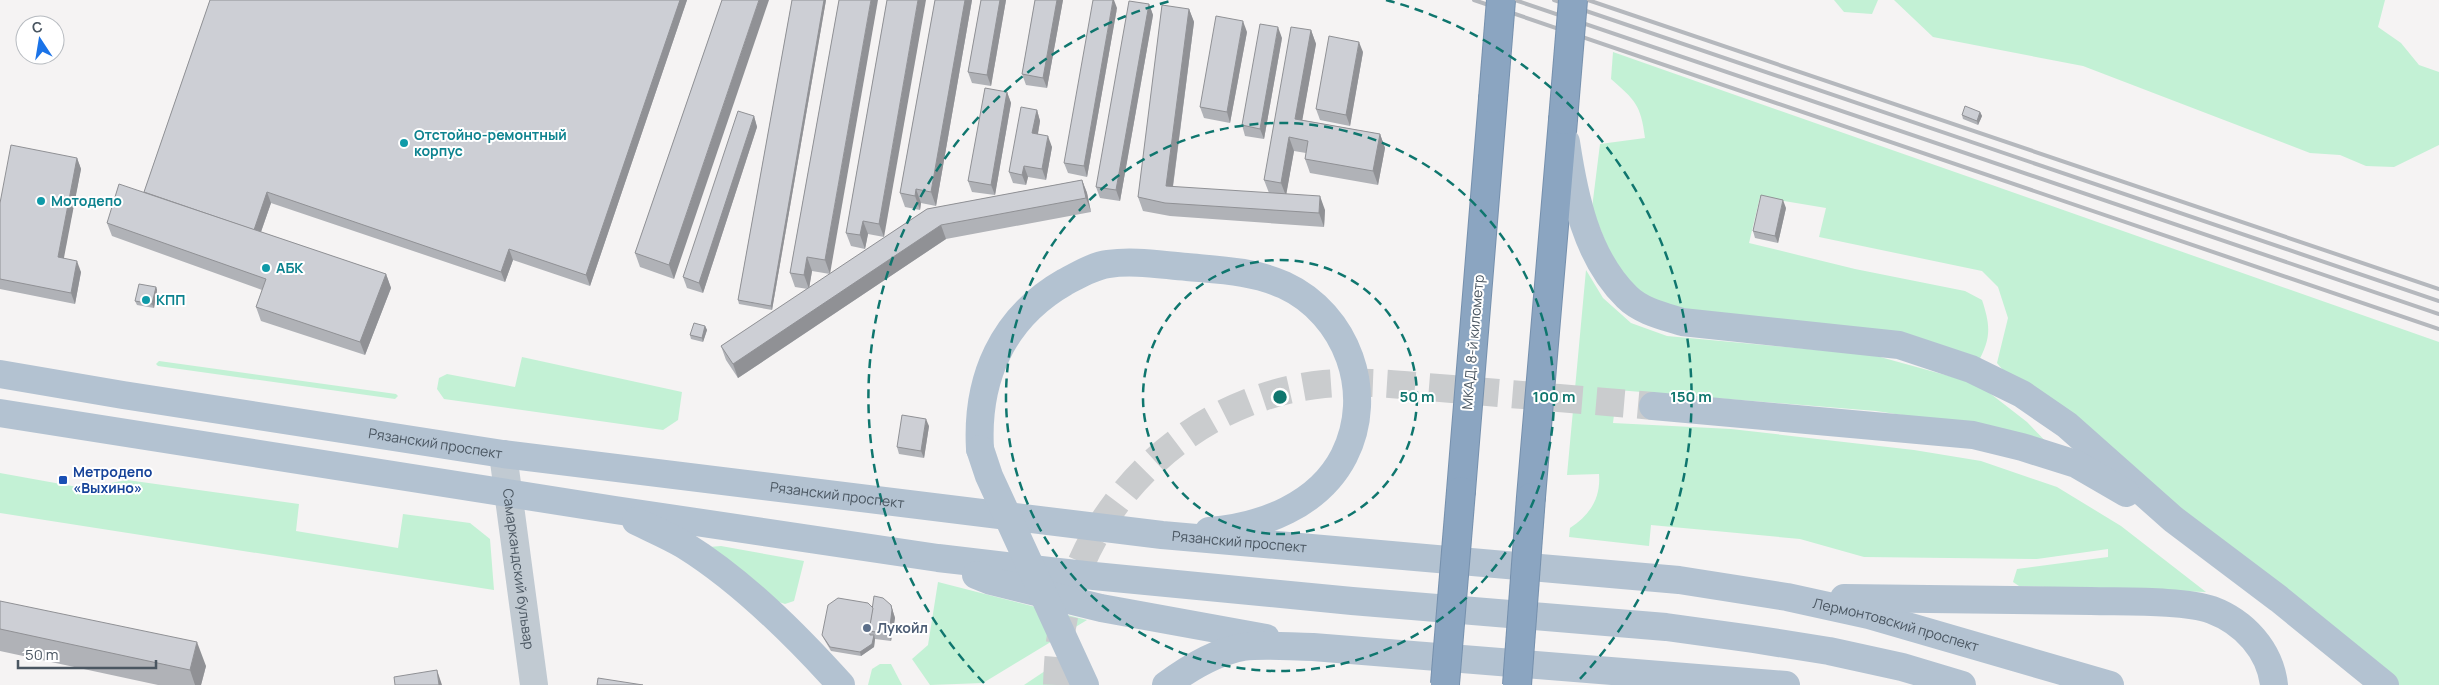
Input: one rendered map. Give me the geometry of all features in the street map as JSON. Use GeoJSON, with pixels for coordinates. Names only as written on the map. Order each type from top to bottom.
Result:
{"type":"FeatureCollection","features":[{"type":"Feature","properties":{"kind":"highway","name":"МКАД, 8-й километр"},"geometry":{"type":"LineString","coordinates":[[1445,685],[1501,0]]}},
{"type":"Feature","properties":{"kind":"highway"},"geometry":{"type":"LineString","coordinates":[[1517,685],[1573,0]]}},
{"type":"Feature","properties":{"kind":"main road"},"geometry":{"type":"LineString","coordinates":[[1563,120],[1570,170],[1581,215],[1592,246],[1627,298],[1649,312],[1682,322],[1899,345],[1971,369],[2022,394],[2067,425],[2172,519],[2279,599],[2385,685]]}},
{"type":"Feature","properties":{"kind":"main road"},"geometry":{"type":"LineString","coordinates":[[1085,685],[989,476],[980,449],[978,421],[982,393],[990,367],[1003,342],[1038,300],[1081,273],[1106,264],[1132,262],[1242,272],[1284,286],[1302,296],[1333,326],[1353,364],[1357,384],[1358,406],[1356,426],[1349,446],[1327,482],[1311,497],[1293,508],[1274,516],[1220,530],[1162,535]]}},
{"type":"Feature","properties":{"kind":"main road","name":"Рязанский проспект"},"geometry":{"type":"LineString","coordinates":[[0,374],[503,454],[1162,535],[1678,580]]}},
{"type":"Feature","properties":{"kind":"main road"},"geometry":{"type":"LineString","coordinates":[[1653,406],[1973,436],[2022,447],[2076,464],[2172,519]]}},
{"type":"Feature","properties":{"kind":"main road"},"geometry":{"type":"LineString","coordinates":[[0,413],[615,510],[938,558],[1094,576],[1352,601],[1666,627],[1829,651],[1902,667],[1962,685]]}},
{"type":"Feature","properties":{"kind":"main road"},"geometry":{"type":"LineString","coordinates":[[615,510],[684,545],[727,576],[768,611],[841,685]]}},
{"type":"Feature","properties":{"kind":"main road"},"geometry":{"type":"LineString","coordinates":[[938,558],[991,581],[1101,608],[1314,647]]}},
{"type":"Feature","properties":{"kind":"main road","name":"Лермонтовский проспект"},"geometry":{"type":"LineString","coordinates":[[1678,580],[1787,597],[1868,615],[2110,685]]}},
{"type":"Feature","properties":{"kind":"main road"},"geometry":{"type":"LineString","coordinates":[[1787,597],[2113,602],[2194,606],[2225,616],[2239,624],[2261,649],[2268,663],[2274,685]]}},
{"type":"Feature","properties":{"kind":"main road"},"geometry":{"type":"LineString","coordinates":[[1166,685],[1185,670],[1216,655],[1243,647],[1314,647],[1745,684],[1786,685]]}},
{"type":"Feature","properties":{"kind":"street","name":"Самаркандский бульвар"},"geometry":{"type":"LineString","coordinates":[[503,454],[534,685]]}},
{"type":"Feature","properties":{"kind":"green space"},"geometry":{"type":"Polygon","coordinates":[[[1834,0],[1878,0],[1872,14],[1844,12],[1834,0]]]}},
{"type":"Feature","properties":{"kind":"green space"},"geometry":{"type":"Polygon","coordinates":[[[1894,0],[2385,0],[2378,27],[2401,43],[2419,65],[2439,72],[2439,145],[2394,167],[2366,166],[2340,155],[2310,153],[2083,66],[1933,37],[1894,0]]]}},
{"type":"Feature","properties":{"kind":"green space"},"geometry":{"type":"Polygon","coordinates":[[[1613,52],[2439,342],[2439,685],[2391,685],[2012,381],[1997,363],[2008,318],[1998,287],[1982,271],[1819,237],[1826,208],[1760,197],[1749,243],[1855,269],[1965,291],[1982,300],[1987,318],[1988,333],[1985,347],[1977,364],[1654,306],[1618,274],[1592,208],[1600,144],[1645,138],[1639,110],[1626,92],[1611,79],[1613,52]]]}},
{"type":"Feature","properties":{"kind":"green space"},"geometry":{"type":"Polygon","coordinates":[[[1586,270],[1603,298],[1631,323],[1667,336],[1873,355],[1978,384],[2027,422],[2057,453],[1975,426],[1876,411],[1617,390],[1613,423],[1731,429],[1914,450],[1981,461],[2057,487],[2121,526],[2206,592],[2019,586],[2013,582],[2017,569],[2108,557],[2108,549],[2037,559],[1864,557],[1800,539],[1651,525],[1649,546],[1569,537],[1570,528],[1593,505],[1599,483],[1599,474],[1567,475],[1586,270]]]}},
{"type":"Feature","properties":{"kind":"green space"},"geometry":{"type":"Polygon","coordinates":[[[522,357],[682,392],[678,420],[663,430],[444,399],[437,389],[439,378],[447,374],[515,387],[522,357]]]}},
{"type":"Feature","properties":{"kind":"green space"},"geometry":{"type":"Polygon","coordinates":[[[159,361],[396,394],[398,396],[395,399],[158,366],[156,364],[159,361]]]}},
{"type":"Feature","properties":{"kind":"green space"},"geometry":{"type":"Polygon","coordinates":[[[0,473],[83,488],[127,480],[299,504],[296,531],[398,548],[403,514],[470,523],[490,539],[494,590],[0,513],[0,473]]]}},
{"type":"Feature","properties":{"kind":"green space"},"geometry":{"type":"Polygon","coordinates":[[[721,546],[804,561],[794,601],[785,604],[773,600],[709,547],[721,546]]]}},
{"type":"Feature","properties":{"kind":"green space"},"geometry":{"type":"Polygon","coordinates":[[[938,582],[1087,620],[983,683],[930,685],[912,659],[928,645],[938,582]]]}},
{"type":"Feature","properties":{"kind":"green space"},"geometry":{"type":"Polygon","coordinates":[[[880,664],[891,664],[902,685],[868,685],[872,669],[880,664]]]}},
{"type":"Feature","properties":{"kind":"green space"},"geometry":{"type":"Polygon","coordinates":[[[1054,665],[1064,685],[1024,685],[1054,665]]]}},
{"type":"Feature","properties":{"kind":"building","name":"Отстойно-ремонтный корпус"},"geometry":{"type":"Polygon","coordinates":[[[210,0],[680,0],[586,275],[509,249],[501,272],[267,192],[254,230],[144,192],[210,0]]]}},
{"type":"Feature","properties":{"kind":"building"},"geometry":{"type":"Polygon","coordinates":[[[722,0],[759,0],[669,265],[635,253],[722,0]]]}},
{"type":"Feature","properties":{"kind":"building"},"geometry":{"type":"Polygon","coordinates":[[[792,0],[824,0],[771,306],[738,300],[792,0]]]}},
{"type":"Feature","properties":{"kind":"building"},"geometry":{"type":"Polygon","coordinates":[[[839,0],[871,0],[825,260],[807,257],[804,275],[790,273],[839,0]]]}},
{"type":"Feature","properties":{"kind":"building"},"geometry":{"type":"Polygon","coordinates":[[[887,0],[918,0],[879,224],[863,221],[860,235],[846,233],[887,0]]]}},
{"type":"Feature","properties":{"kind":"building"},"geometry":{"type":"Polygon","coordinates":[[[935,0],[965,0],[931,192],[916,189],[915,196],[900,193],[935,0]]]}},
{"type":"Feature","properties":{"kind":"building"},"geometry":{"type":"Polygon","coordinates":[[[981,0],[1000,0],[987,75],[968,72],[981,0]]]}},
{"type":"Feature","properties":{"kind":"building"},"geometry":{"type":"Polygon","coordinates":[[[1035,0],[1057,0],[1043,78],[1022,74],[1035,0]]]}},
{"type":"Feature","properties":{"kind":"building"},"geometry":{"type":"Polygon","coordinates":[[[1093,0],[1113,0],[1084,166],[1064,163],[1093,0]]]}},
{"type":"Feature","properties":{"kind":"building"},"geometry":{"type":"Polygon","coordinates":[[[1129,1],[1149,4],[1116,190],[1096,187],[1129,1]]]}},
{"type":"Feature","properties":{"kind":"building"},"geometry":{"type":"Polygon","coordinates":[[[1162,5],[1189,9],[1166,186],[1320,196],[1319,213],[1165,203],[1138,197],[1162,5]]]}},
{"type":"Feature","properties":{"kind":"building"},"geometry":{"type":"Polygon","coordinates":[[[1216,16],[1243,21],[1227,112],[1200,107],[1216,16]]]}},
{"type":"Feature","properties":{"kind":"building"},"geometry":{"type":"Polygon","coordinates":[[[1260,24],[1278,27],[1260,129],[1242,125],[1260,24]]]}},
{"type":"Feature","properties":{"kind":"building"},"geometry":{"type":"Polygon","coordinates":[[[1291,27],[1311,30],[1295,119],[1380,134],[1373,171],[1305,159],[1308,141],[1289,137],[1281,183],[1264,180],[1291,27]]]}},
{"type":"Feature","properties":{"kind":"building"},"geometry":{"type":"Polygon","coordinates":[[[1329,36],[1359,42],[1346,115],[1316,109],[1329,36]]]}},
{"type":"Feature","properties":{"kind":"building"},"geometry":{"type":"Polygon","coordinates":[[[985,88],[1007,92],[991,185],[968,181],[985,88]]]}},
{"type":"Feature","properties":{"kind":"building"},"geometry":{"type":"Polygon","coordinates":[[[1965,106],[1980,112],[1977,121],[1962,115],[1965,106]]]}},
{"type":"Feature","properties":{"kind":"building"},"geometry":{"type":"Polygon","coordinates":[[[1021,107],[1037,110],[1032,133],[1048,136],[1042,169],[1024,166],[1022,175],[1009,172],[1021,107]]]}},
{"type":"Feature","properties":{"kind":"building"},"geometry":{"type":"Polygon","coordinates":[[[738,111],[754,116],[699,283],[683,277],[738,111]]]}},
{"type":"Feature","properties":{"kind":"building","name":"Мотодепо"},"geometry":{"type":"Polygon","coordinates":[[[11,145],[77,158],[58,257],[77,261],[71,293],[0,279],[0,203],[11,145]]]}},
{"type":"Feature","properties":{"kind":"building"},"geometry":{"type":"Polygon","coordinates":[[[1082,180],[1086,198],[941,225],[733,364],[721,346],[927,209],[1082,180]]]}},
{"type":"Feature","properties":{"kind":"building","name":"АБК"},"geometry":{"type":"Polygon","coordinates":[[[119,184],[386,274],[360,342],[256,307],[266,279],[107,223],[119,184]]]}},
{"type":"Feature","properties":{"kind":"building"},"geometry":{"type":"Polygon","coordinates":[[[1761,195],[1783,200],[1775,236],[1753,231],[1761,195]]]}},
{"type":"Feature","properties":{"kind":"building","name":"КПП"},"geometry":{"type":"Polygon","coordinates":[[[139,284],[156,287],[152,304],[135,301],[139,284]]]}},
{"type":"Feature","properties":{"kind":"building"},"geometry":{"type":"Polygon","coordinates":[[[694,323],[705,326],[702,338],[690,335],[694,323]]]}},
{"type":"Feature","properties":{"kind":"building"},"geometry":{"type":"Polygon","coordinates":[[[902,415],[926,419],[921,451],[897,447],[902,415]]]}},
{"type":"Feature","properties":{"kind":"building"},"geometry":{"type":"Polygon","coordinates":[[[874,596],[883,598],[891,605],[889,634],[869,631],[874,596]]]}},
{"type":"Feature","properties":{"kind":"building"},"geometry":{"type":"Polygon","coordinates":[[[838,598],[868,603],[873,608],[869,631],[870,635],[874,635],[872,644],[860,652],[830,647],[822,635],[828,605],[838,598]]]}},
{"type":"Feature","properties":{"kind":"building"},"geometry":{"type":"Polygon","coordinates":[[[0,601],[197,642],[190,670],[0,629],[0,601]]]}},
{"type":"Feature","properties":{"kind":"building"},"geometry":{"type":"Polygon","coordinates":[[[437,670],[439,685],[395,685],[394,677],[437,670]]]}},
{"type":"Feature","properties":{"kind":"building"},"geometry":{"type":"Polygon","coordinates":[[[598,678],[643,685],[597,685],[598,678]]]}},
{"type":"Feature","properties":{"kind":"tunnel"},"geometry":{"type":"LineString","coordinates":[[1057,685],[1060,644],[1067,604],[1082,561],[1103,522],[1130,486],[1162,455],[1198,428],[1237,407],[1279,392],[1340,383],[1404,385],[1653,406]]}},
{"type":"Feature","properties":{"kind":"railway"},"geometry":{"type":"LineString","coordinates":[[1474,0],[2439,329]]}},
{"type":"Feature","properties":{"kind":"railway"},"geometry":{"type":"LineString","coordinates":[[1515,0],[2439,314]]}},
{"type":"Feature","properties":{"kind":"railway"},"geometry":{"type":"LineString","coordinates":[[1554,0],[2439,301]]}},
{"type":"Feature","properties":{"kind":"railway"},"geometry":{"type":"LineString","coordinates":[[1588,0],[2439,289]]}},
{"type":"Feature","properties":{"kind":"place","name":"Отстойно-ремонтный корпус"},"geometry":{"type":"Point","coordinates":[404,143]}},
{"type":"Feature","properties":{"kind":"place","name":"Мотодепо"},"geometry":{"type":"Point","coordinates":[41,201]}},
{"type":"Feature","properties":{"kind":"place","name":"АБК"},"geometry":{"type":"Point","coordinates":[266,268]}},
{"type":"Feature","properties":{"kind":"place","name":"КПП"},"geometry":{"type":"Point","coordinates":[146,300]}},
{"type":"Feature","properties":{"kind":"place","name":"Метродепо «Выхино»"},"geometry":{"type":"Point","coordinates":[63,480]}},
{"type":"Feature","properties":{"kind":"place","name":"Лукойл"},"geometry":{"type":"Point","coordinates":[867,628]}}]}
